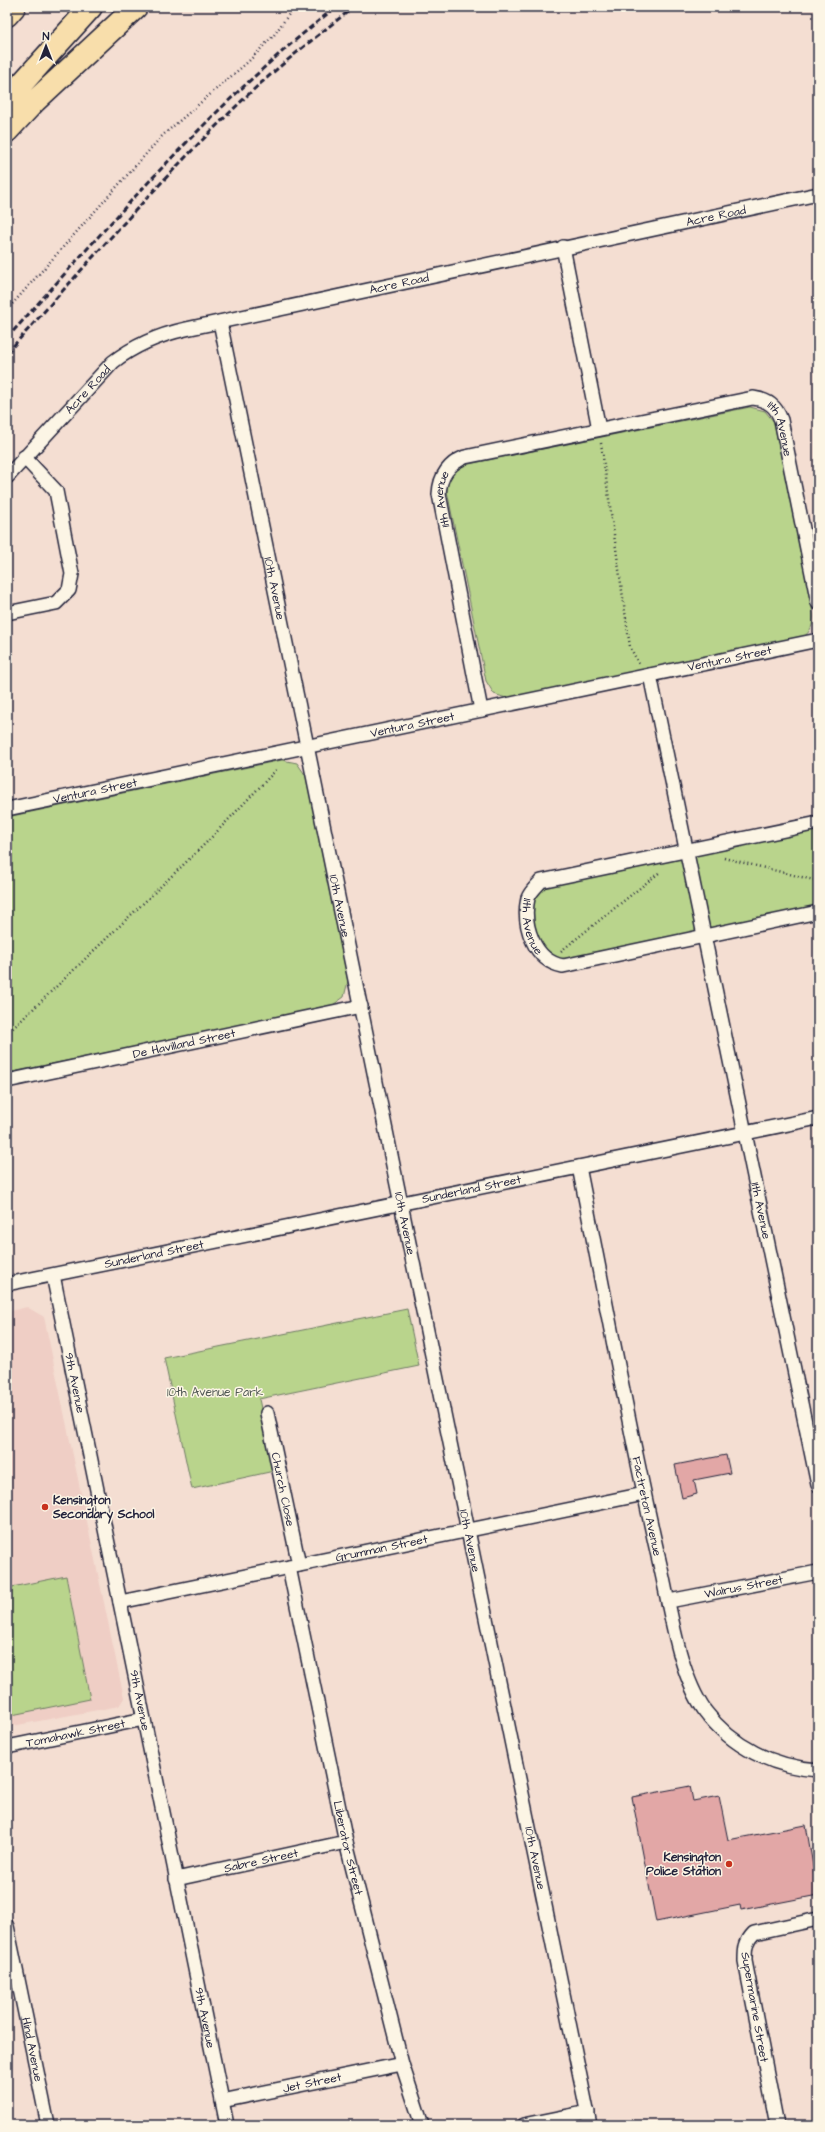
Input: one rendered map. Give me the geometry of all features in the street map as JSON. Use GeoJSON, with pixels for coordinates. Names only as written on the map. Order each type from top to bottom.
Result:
{"type":"FeatureCollection","features":[{"type":"Feature","properties":{"kind":"highway"},"geometry":{"type":"LineString","coordinates":[[7,15],[14,7]]}},
{"type":"Feature","properties":{"kind":"highway"},"geometry":{"type":"LineString","coordinates":[[7,100],[91,7]]}},
{"type":"Feature","properties":{"kind":"highway"},"geometry":{"type":"LineString","coordinates":[[7,131],[35,101],[136,7]]}},
{"type":"Feature","properties":{"kind":"street","name":"Acre Road"},"geometry":{"type":"LineString","coordinates":[[7,477],[24,457],[119,358],[131,349],[156,337],[564,247],[818,194]]}},
{"type":"Feature","properties":{"kind":"street"},"geometry":{"type":"LineString","coordinates":[[564,247],[599,428]]}},
{"type":"Feature","properties":{"kind":"street","name":"10th Avenue"},"geometry":{"type":"LineString","coordinates":[[220,322],[590,2125]]}},
{"type":"Feature","properties":{"kind":"street","name":"11th Avenue"},"geometry":{"type":"LineString","coordinates":[[481,710],[439,494],[441,479],[449,466],[465,457],[599,428],[753,398],[762,399],[771,404],[777,411],[780,420],[818,603]]}},
{"type":"Feature","properties":{"kind":"street"},"geometry":{"type":"LineString","coordinates":[[7,613],[56,603],[69,590],[72,574],[56,491],[24,457]]}},
{"type":"Feature","properties":{"kind":"street","name":"Ventura Street"},"geometry":{"type":"LineString","coordinates":[[7,810],[818,640]]}},
{"type":"Feature","properties":{"kind":"street","name":"11th Avenue"},"geometry":{"type":"LineString","coordinates":[[650,675],[688,850],[818,1485]]}},
{"type":"Feature","properties":{"kind":"street","name":"11th Avenue"},"geometry":{"type":"LineString","coordinates":[[818,823],[541,881],[528,897],[527,912],[534,944],[548,961],[556,965],[571,966],[818,912]]}},
{"type":"Feature","properties":{"kind":"street","name":"De Havilland Street"},"geometry":{"type":"LineString","coordinates":[[7,1081],[361,1006]]}},
{"type":"Feature","properties":{"kind":"street","name":"Sunderland Street"},"geometry":{"type":"LineString","coordinates":[[7,1284],[818,1118]]}},
{"type":"Feature","properties":{"kind":"street","name":"Factreton Avenue"},"geometry":{"type":"LineString","coordinates":[[579,1167],[644,1494],[690,1686],[705,1710],[718,1726],[739,1745],[765,1758],[790,1767],[818,1770]]}},
{"type":"Feature","properties":{"kind":"street","name":"9th Avenue"},"geometry":{"type":"LineString","coordinates":[[53,1275],[227,2125]]}},
{"type":"Feature","properties":{"kind":"street","name":"Church Close"},"geometry":{"type":"LineString","coordinates":[[267,1414],[294,1566]]}},
{"type":"Feature","properties":{"kind":"street","name":"Grumman Street"},"geometry":{"type":"LineString","coordinates":[[120,1602],[644,1494]]}},
{"type":"Feature","properties":{"kind":"street","name":"Liberator Street"},"geometry":{"type":"LineString","coordinates":[[294,1566],[346,1842],[402,2064],[422,2125]]}},
{"type":"Feature","properties":{"kind":"street","name":"Walrus Street"},"geometry":{"type":"LineString","coordinates":[[669,1601],[818,1572]]}},
{"type":"Feature","properties":{"kind":"street","name":"Tomahawk Street"},"geometry":{"type":"LineString","coordinates":[[7,1747],[144,1719]]}},
{"type":"Feature","properties":{"kind":"street","name":"Sabre Street"},"geometry":{"type":"LineString","coordinates":[[176,1879],[346,1842]]}},
{"type":"Feature","properties":{"kind":"street","name":"Supermarine Street"},"geometry":{"type":"LineString","coordinates":[[777,2125],[745,1961],[746,1941],[754,1933],[818,1919]]}},
{"type":"Feature","properties":{"kind":"street","name":"Hind Avenue"},"geometry":{"type":"LineString","coordinates":[[7,1926],[48,2125]]}},
{"type":"Feature","properties":{"kind":"street","name":"Jet Street"},"geometry":{"type":"LineString","coordinates":[[222,2101],[402,2064]]}},
{"type":"Feature","properties":{"kind":"street"},"geometry":{"type":"LineString","coordinates":[[524,2125],[588,2112]]}},
{"type":"Feature","properties":{"kind":"path"},"geometry":{"type":"LineString","coordinates":[[7,310],[163,135],[249,61],[274,35],[294,7]]}},
{"type":"Feature","properties":{"kind":"path"},"geometry":{"type":"LineString","coordinates":[[599,428],[630,647],[641,669],[650,675]]}},
{"type":"Feature","properties":{"kind":"path"},"geometry":{"type":"LineString","coordinates":[[7,1034],[206,843],[271,777],[292,750]]}},
{"type":"Feature","properties":{"kind":"path"},"geometry":{"type":"LineString","coordinates":[[718,857],[818,881]]}},
{"type":"Feature","properties":{"kind":"path"},"geometry":{"type":"LineString","coordinates":[[548,961],[664,869]]}},
{"type":"Feature","properties":{"kind":"shaded area","name":"Kensington Secondary School"},"geometry":{"type":"Polygon","coordinates":[[[27,1307],[44,1317],[124,1698],[119,1706],[7,1727],[7,1312],[27,1307]]]}},
{"type":"Feature","properties":{"kind":"green space"},"geometry":{"type":"Polygon","coordinates":[[[750,407],[765,411],[774,422],[813,613],[813,621],[808,633],[802,638],[509,699],[494,694],[486,681],[447,491],[449,478],[453,472],[464,465],[750,407]]]}},
{"type":"Feature","properties":{"kind":"green space"},"geometry":{"type":"Polygon","coordinates":[[[282,760],[297,763],[306,776],[348,981],[344,997],[330,1007],[7,1073],[7,817],[282,760]]]}},
{"type":"Feature","properties":{"kind":"green space"},"geometry":{"type":"Polygon","coordinates":[[[818,823],[818,912],[571,966],[548,961],[527,912],[541,881],[818,823]]]}},
{"type":"Feature","properties":{"kind":"green space","name":"10th Avenue Park"},"geometry":{"type":"Polygon","coordinates":[[[407,1309],[419,1366],[259,1399],[274,1471],[192,1489],[164,1358],[407,1309]]]}},
{"type":"Feature","properties":{"kind":"green space"},"geometry":{"type":"Polygon","coordinates":[[[66,1576],[90,1699],[7,1716],[7,1588],[66,1576]]]}},
{"type":"Feature","properties":{"kind":"building"},"geometry":{"type":"Polygon","coordinates":[[[726,1455],[730,1473],[694,1480],[697,1494],[682,1498],[675,1465],[726,1455]]]}},
{"type":"Feature","properties":{"kind":"building","name":"Kensington Police Station"},"geometry":{"type":"Polygon","coordinates":[[[690,1786],[693,1801],[719,1796],[728,1840],[806,1825],[818,1895],[741,1910],[740,1905],[656,1922],[632,1797],[690,1786]]]}},
{"type":"Feature","properties":{"kind":"railway"},"geometry":{"type":"LineString","coordinates":[[7,338],[125,208],[206,123],[247,83],[336,7]]}},
{"type":"Feature","properties":{"kind":"railway"},"geometry":{"type":"LineString","coordinates":[[7,353],[127,220],[219,123],[276,70],[354,7]]}},
{"type":"Feature","properties":{"kind":"place","name":"Kensington Secondary School"},"geometry":{"type":"Point","coordinates":[45,1507]}},
{"type":"Feature","properties":{"kind":"place","name":"Kensington Police Station"},"geometry":{"type":"Point","coordinates":[729,1864]}}]}
